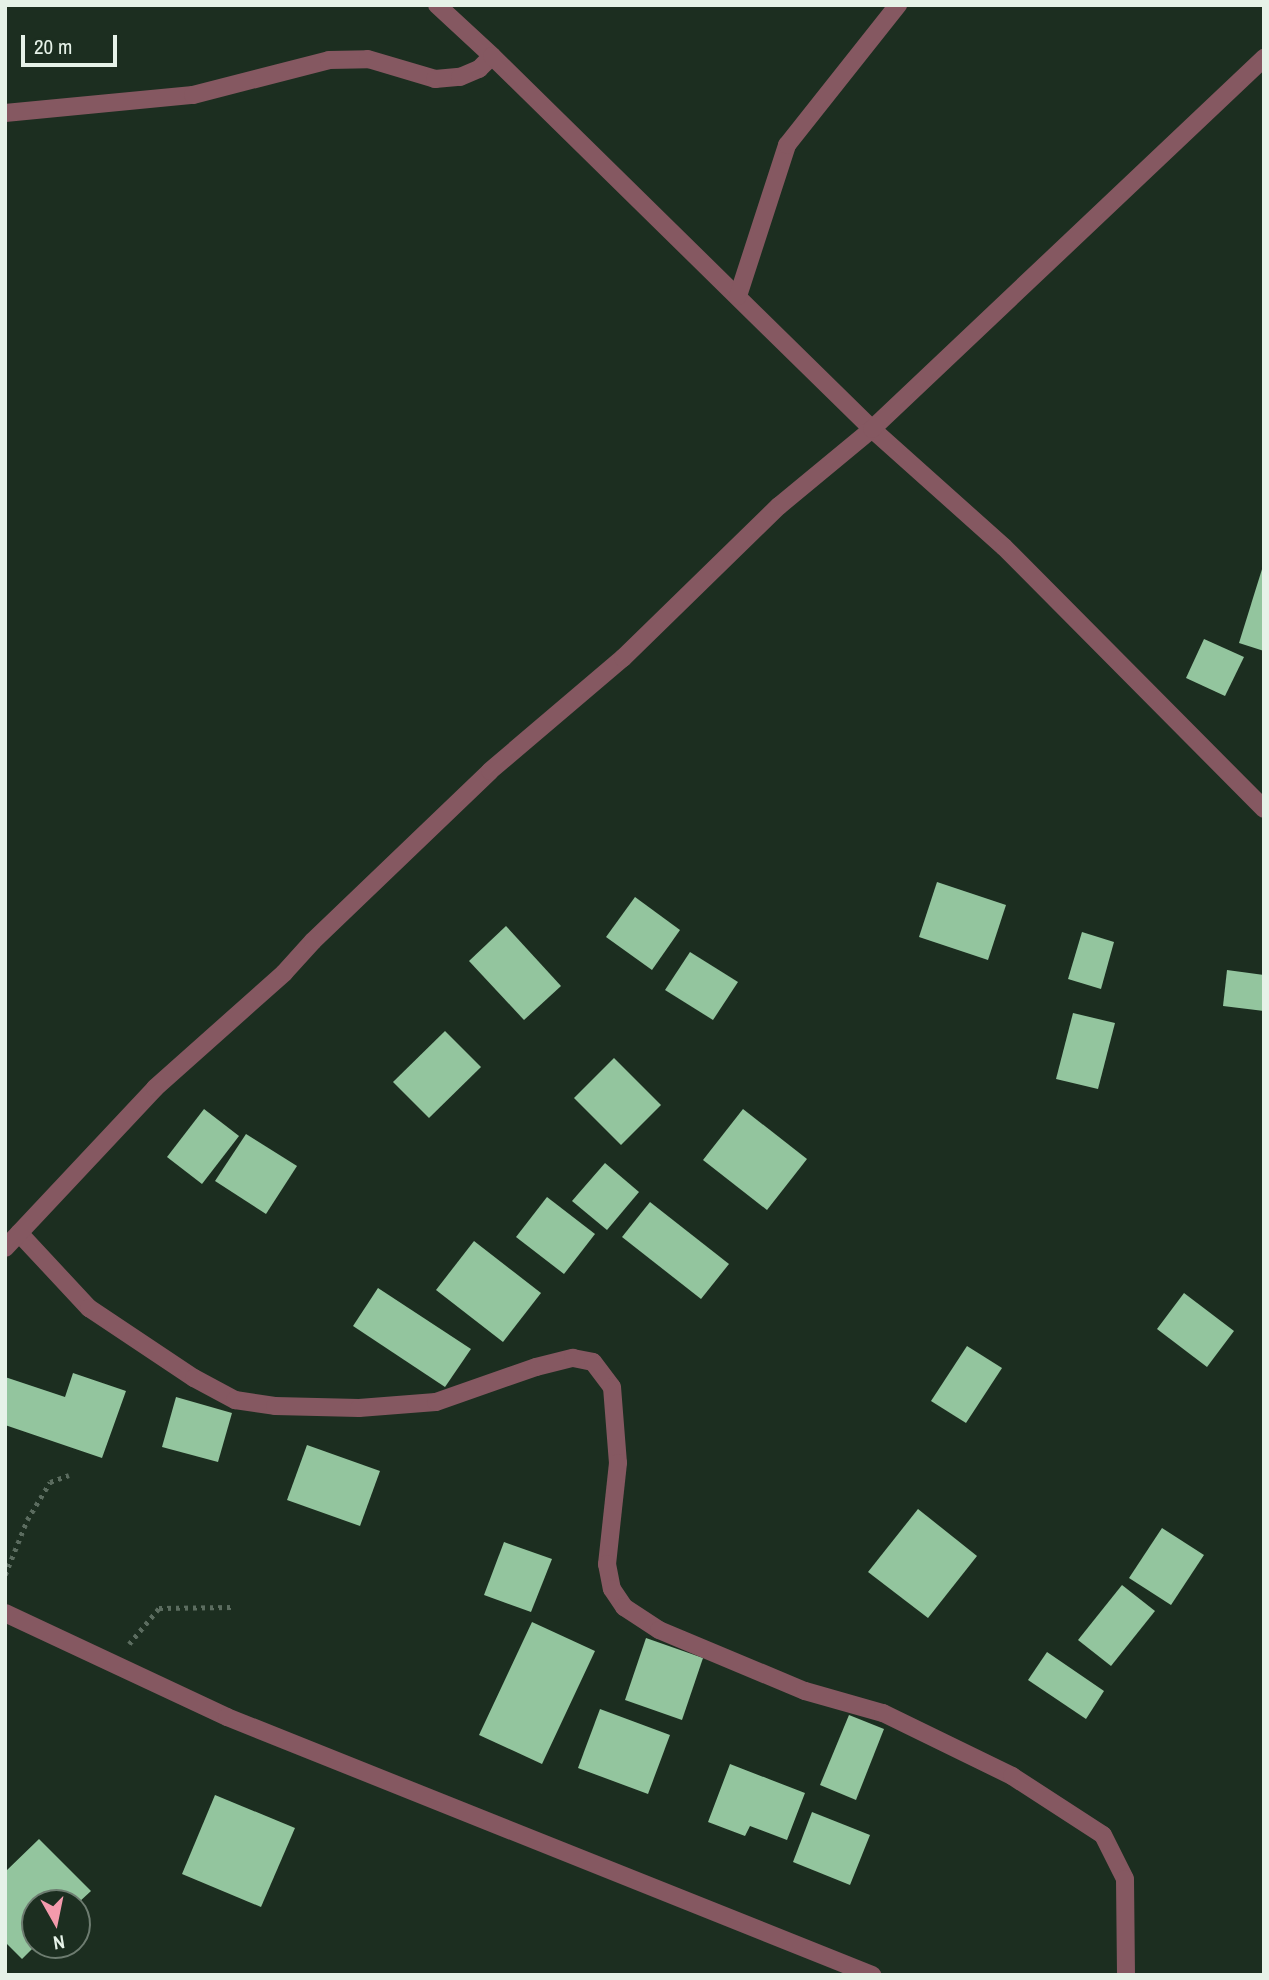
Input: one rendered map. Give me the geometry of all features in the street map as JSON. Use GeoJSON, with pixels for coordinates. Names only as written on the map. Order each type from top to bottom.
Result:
{"type":"FeatureCollection","features":[{"type":"Feature","properties":{"kind":"street"},"geometry":{"type":"LineString","coordinates":[[438,5],[872,429],[1004,547],[1264,809]]}},
{"type":"Feature","properties":{"kind":"street"},"geometry":{"type":"LineString","coordinates":[[738,296],[787,145],[898,5]]}},
{"type":"Feature","properties":{"kind":"street"},"geometry":{"type":"LineString","coordinates":[[5,113],[193,95],[329,60],[368,60],[435,79],[460,76],[479,69],[492,56]]}},
{"type":"Feature","properties":{"kind":"street"},"geometry":{"type":"LineString","coordinates":[[5,1248],[155,1088],[284,973],[350,905],[490,771],[623,658],[779,506],[872,429],[1264,58]]}},
{"type":"Feature","properties":{"kind":"street"},"geometry":{"type":"LineString","coordinates":[[19,1233],[89,1308],[194,1378],[235,1400],[275,1406],[359,1408],[436,1402],[536,1367],[573,1358],[593,1362],[612,1387],[618,1463],[607,1564],[612,1589],[624,1607],[659,1630],[805,1691],[883,1713],[958,1752],[1012,1776],[1103,1835],[1125,1879],[1126,1975]]}},
{"type":"Feature","properties":{"kind":"street"},"geometry":{"type":"LineString","coordinates":[[5,1613],[228,1717],[872,1975]]}},
{"type":"Feature","properties":{"kind":"path"},"geometry":{"type":"LineString","coordinates":[[5,1575],[27,1520],[50,1482],[69,1475]]}},
{"type":"Feature","properties":{"kind":"path"},"geometry":{"type":"LineString","coordinates":[[112,1663],[159,1608],[233,1607]]}},
{"type":"Feature","properties":{"kind":"building"},"geometry":{"type":"Polygon","coordinates":[[[1264,566],[1264,651],[1239,643],[1264,566]]]}},
{"type":"Feature","properties":{"kind":"building"},"geometry":{"type":"Polygon","coordinates":[[[1204,639],[1244,657],[1225,696],[1186,678],[1204,639]]]}},
{"type":"Feature","properties":{"kind":"building"},"geometry":{"type":"Polygon","coordinates":[[[937,882],[1006,905],[988,960],[919,937],[937,882]]]}},
{"type":"Feature","properties":{"kind":"building"},"geometry":{"type":"Polygon","coordinates":[[[635,897],[680,930],[652,970],[606,937],[635,897]]]}},
{"type":"Feature","properties":{"kind":"building"},"geometry":{"type":"Polygon","coordinates":[[[506,926],[561,986],[524,1020],[469,961],[506,926]]]}},
{"type":"Feature","properties":{"kind":"building"},"geometry":{"type":"Polygon","coordinates":[[[1082,932],[1114,942],[1101,989],[1068,979],[1082,932]]]}},
{"type":"Feature","properties":{"kind":"building"},"geometry":{"type":"Polygon","coordinates":[[[690,952],[738,982],[713,1020],[665,990],[690,952]]]}},
{"type":"Feature","properties":{"kind":"building"},"geometry":{"type":"Polygon","coordinates":[[[1227,970],[1264,975],[1264,1011],[1223,1006],[1227,970]]]}},
{"type":"Feature","properties":{"kind":"building"},"geometry":{"type":"Polygon","coordinates":[[[1073,1013],[1115,1023],[1098,1089],[1056,1079],[1073,1013]]]}},
{"type":"Feature","properties":{"kind":"building"},"geometry":{"type":"Polygon","coordinates":[[[445,1031],[481,1067],[429,1118],[393,1082],[445,1031]]]}},
{"type":"Feature","properties":{"kind":"building"},"geometry":{"type":"Polygon","coordinates":[[[614,1058],[661,1105],[621,1145],[574,1098],[614,1058]]]}},
{"type":"Feature","properties":{"kind":"building"},"geometry":{"type":"Polygon","coordinates":[[[204,1109],[239,1136],[202,1184],[167,1157],[204,1109]]]}},
{"type":"Feature","properties":{"kind":"building"},"geometry":{"type":"Polygon","coordinates":[[[743,1109],[807,1159],[767,1210],[703,1160],[743,1109]]]}},
{"type":"Feature","properties":{"kind":"building"},"geometry":{"type":"Polygon","coordinates":[[[246,1134],[297,1166],[266,1214],[215,1181],[246,1134]]]}},
{"type":"Feature","properties":{"kind":"building"},"geometry":{"type":"Polygon","coordinates":[[[605,1163],[639,1192],[607,1230],[572,1201],[605,1163]]]}},
{"type":"Feature","properties":{"kind":"building"},"geometry":{"type":"Polygon","coordinates":[[[547,1197],[595,1234],[564,1274],[516,1237],[547,1197]]]}},
{"type":"Feature","properties":{"kind":"building"},"geometry":{"type":"Polygon","coordinates":[[[650,1202],[729,1264],[701,1299],[622,1237],[650,1202]]]}},
{"type":"Feature","properties":{"kind":"building"},"geometry":{"type":"Polygon","coordinates":[[[474,1241],[541,1293],[503,1342],[436,1290],[474,1241]]]}},
{"type":"Feature","properties":{"kind":"building"},"geometry":{"type":"Polygon","coordinates":[[[378,1288],[471,1349],[445,1387],[353,1326],[378,1288]]]}},
{"type":"Feature","properties":{"kind":"building"},"geometry":{"type":"Polygon","coordinates":[[[1184,1293],[1234,1331],[1207,1367],[1157,1329],[1184,1293]]]}},
{"type":"Feature","properties":{"kind":"building"},"geometry":{"type":"Polygon","coordinates":[[[967,1346],[1002,1368],[966,1423],[931,1401],[967,1346]]]}},
{"type":"Feature","properties":{"kind":"building"},"geometry":{"type":"Polygon","coordinates":[[[73,1373],[126,1391],[102,1458],[5,1425],[5,1377],[65,1397],[73,1373]]]}},
{"type":"Feature","properties":{"kind":"building"},"geometry":{"type":"Polygon","coordinates":[[[176,1397],[232,1413],[218,1462],[162,1447],[176,1397]]]}},
{"type":"Feature","properties":{"kind":"building"},"geometry":{"type":"Polygon","coordinates":[[[307,1445],[380,1471],[360,1526],[287,1500],[307,1445]]]}},
{"type":"Feature","properties":{"kind":"building"},"geometry":{"type":"Polygon","coordinates":[[[918,1509],[977,1556],[928,1618],[868,1572],[918,1509]]]}},
{"type":"Feature","properties":{"kind":"building"},"geometry":{"type":"Polygon","coordinates":[[[1162,1528],[1204,1555],[1171,1605],[1129,1578],[1162,1528]]]}},
{"type":"Feature","properties":{"kind":"building"},"geometry":{"type":"Polygon","coordinates":[[[504,1542],[552,1559],[531,1612],[484,1595],[504,1542]]]}},
{"type":"Feature","properties":{"kind":"building"},"geometry":{"type":"Polygon","coordinates":[[[1122,1585],[1155,1611],[1111,1666],[1078,1640],[1122,1585]]]}},
{"type":"Feature","properties":{"kind":"building"},"geometry":{"type":"Polygon","coordinates":[[[532,1622],[595,1651],[542,1764],[479,1735],[532,1622]]]}},
{"type":"Feature","properties":{"kind":"building"},"geometry":{"type":"Polygon","coordinates":[[[646,1638],[703,1658],[682,1720],[625,1700],[646,1638]]]}},
{"type":"Feature","properties":{"kind":"building"},"geometry":{"type":"Polygon","coordinates":[[[1047,1652],[1104,1691],[1086,1719],[1028,1680],[1047,1652]]]}},
{"type":"Feature","properties":{"kind":"building"},"geometry":{"type":"Polygon","coordinates":[[[600,1709],[670,1735],[648,1794],[578,1768],[600,1709]]]}},
{"type":"Feature","properties":{"kind":"building"},"geometry":{"type":"Polygon","coordinates":[[[849,1715],[884,1729],[856,1800],[820,1785],[849,1715]]]}},
{"type":"Feature","properties":{"kind":"building"},"geometry":{"type":"Polygon","coordinates":[[[730,1764],[805,1793],[787,1840],[750,1826],[745,1836],[708,1822],[730,1764]]]}},
{"type":"Feature","properties":{"kind":"building"},"geometry":{"type":"Polygon","coordinates":[[[215,1795],[295,1828],[261,1907],[182,1874],[215,1795]]]}},
{"type":"Feature","properties":{"kind":"building"},"geometry":{"type":"Polygon","coordinates":[[[812,1812],[870,1835],[850,1885],[793,1862],[812,1812]]]}},
{"type":"Feature","properties":{"kind":"building"},"geometry":{"type":"Polygon","coordinates":[[[39,1839],[89,1889],[21,1889],[21,1958],[5,1942],[5,1872],[39,1839]]]}}]}
